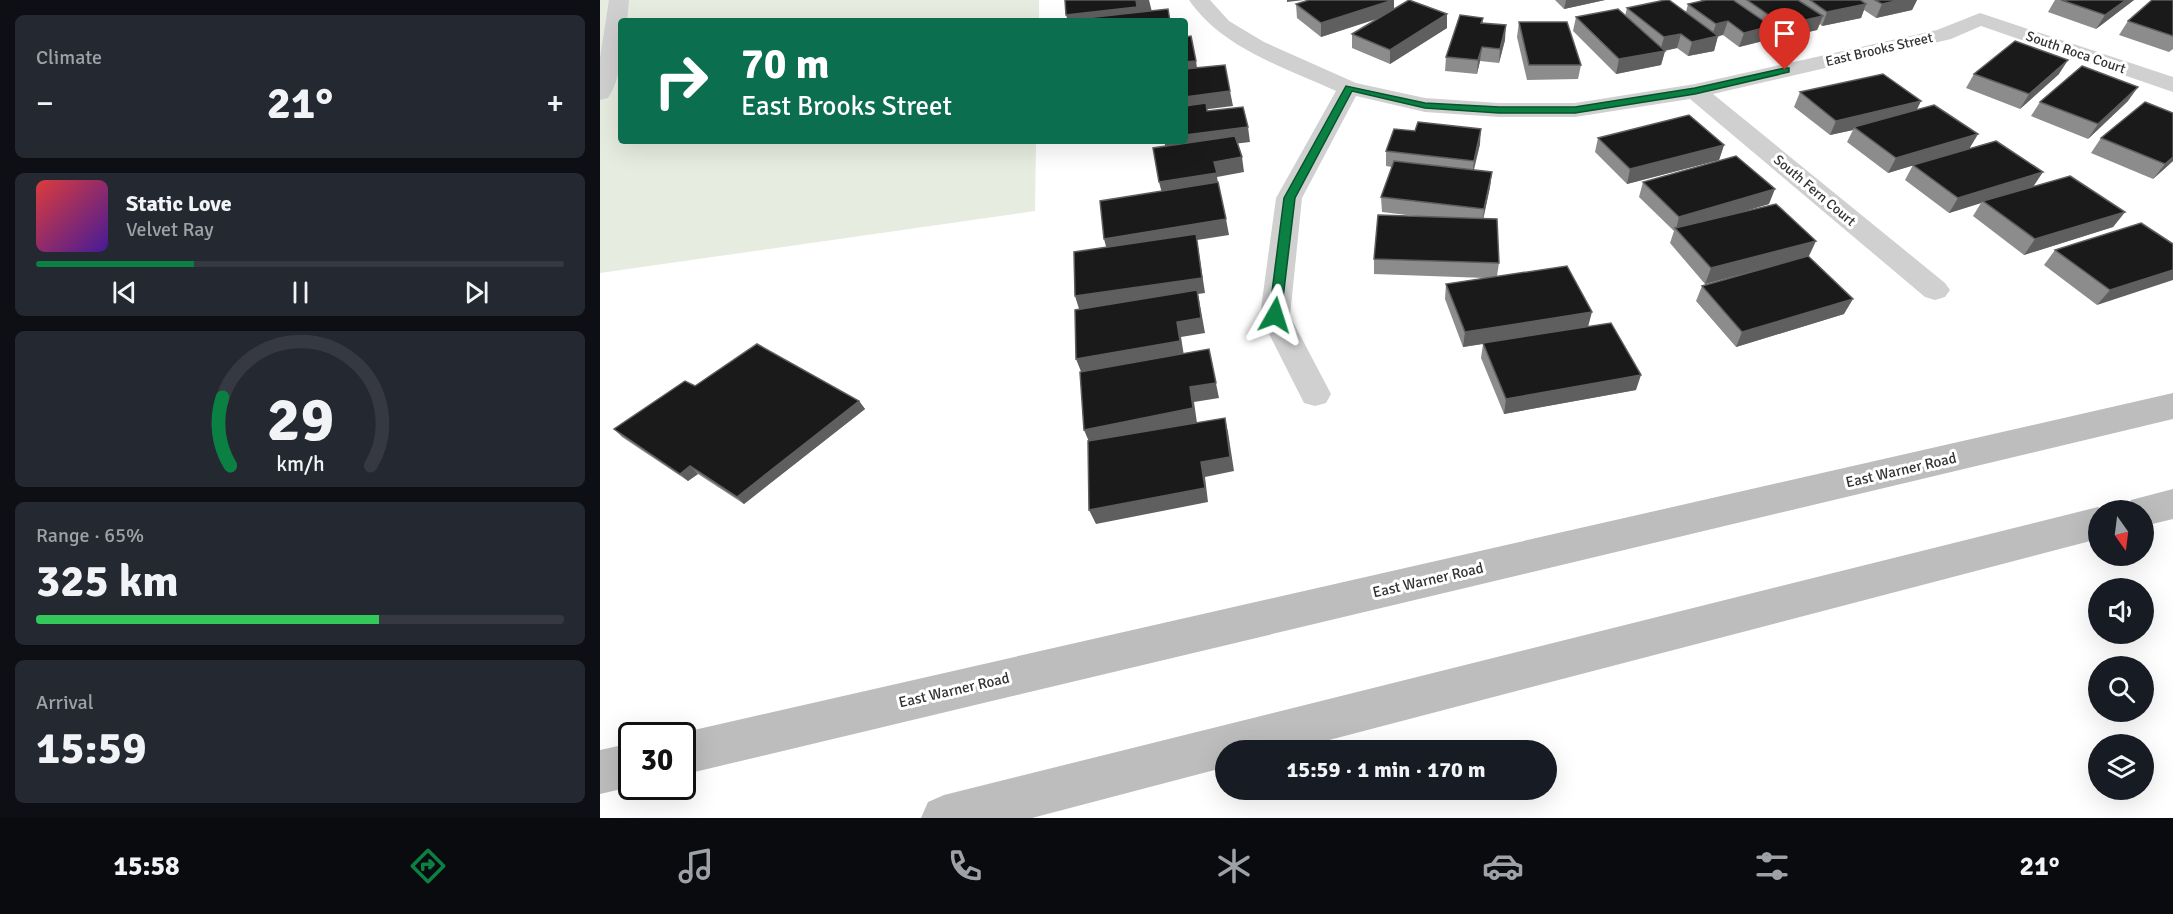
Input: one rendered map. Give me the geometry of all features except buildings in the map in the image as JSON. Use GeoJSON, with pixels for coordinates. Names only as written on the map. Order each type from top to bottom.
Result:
{"type":"FeatureCollection","features":[{"type":"Feature","properties":{"kind":"main road","name":"East Warner Road"},"geometry":{"type":"LineString","coordinates":[[696,750],[2173,406]]}},
{"type":"Feature","properties":{"kind":"main road"},"geometry":{"type":"LineString","coordinates":[[2154,509],[2173,504]]}},
{"type":"Feature","properties":{"kind":"main road"},"geometry":{"type":"LineString","coordinates":[[944,818],[2088,526]]}},
{"type":"Feature","properties":{"kind":"main road"},"geometry":{"type":"LineString","coordinates":[[600,772],[618,768]]}},
{"type":"Feature","properties":{"kind":"street"},"geometry":{"type":"LineString","coordinates":[[600,93],[612,54],[619,0]]}},
{"type":"Feature","properties":{"kind":"street","name":"East Brooks Street"},"geometry":{"type":"LineString","coordinates":[[1199,0],[1222,25],[1256,47],[1350,88],[1425,105],[1499,110],[1575,110],[1695,91],[1944,35],[1983,9]]}},
{"type":"Feature","properties":{"kind":"street","name":"South Roca Court"},"geometry":{"type":"LineString","coordinates":[[1983,9],[2173,85]]}},
{"type":"Feature","properties":{"kind":"street"},"geometry":{"type":"LineString","coordinates":[[1315,394],[1275,315],[1282,250],[1289,198],[1350,88]]}},
{"type":"Feature","properties":{"kind":"street","name":"South Fern Court"},"geometry":{"type":"LineString","coordinates":[[1695,91],[1935,290]]}},
{"type":"Feature","properties":{"kind":"shaded area"},"geometry":{"type":"Polygon","coordinates":[[[600,0],[1039,0],[1039,18],[618,18],[618,144],[1036,144],[1035,211],[600,273],[600,0]]]}},
{"type":"Feature","properties":{"kind":"route"},"geometry":{"type":"LineString","coordinates":[[1275,315],[1289,198],[1350,88],[1425,105],[1499,110],[1575,110],[1695,91],[1785,70]]}}]}
